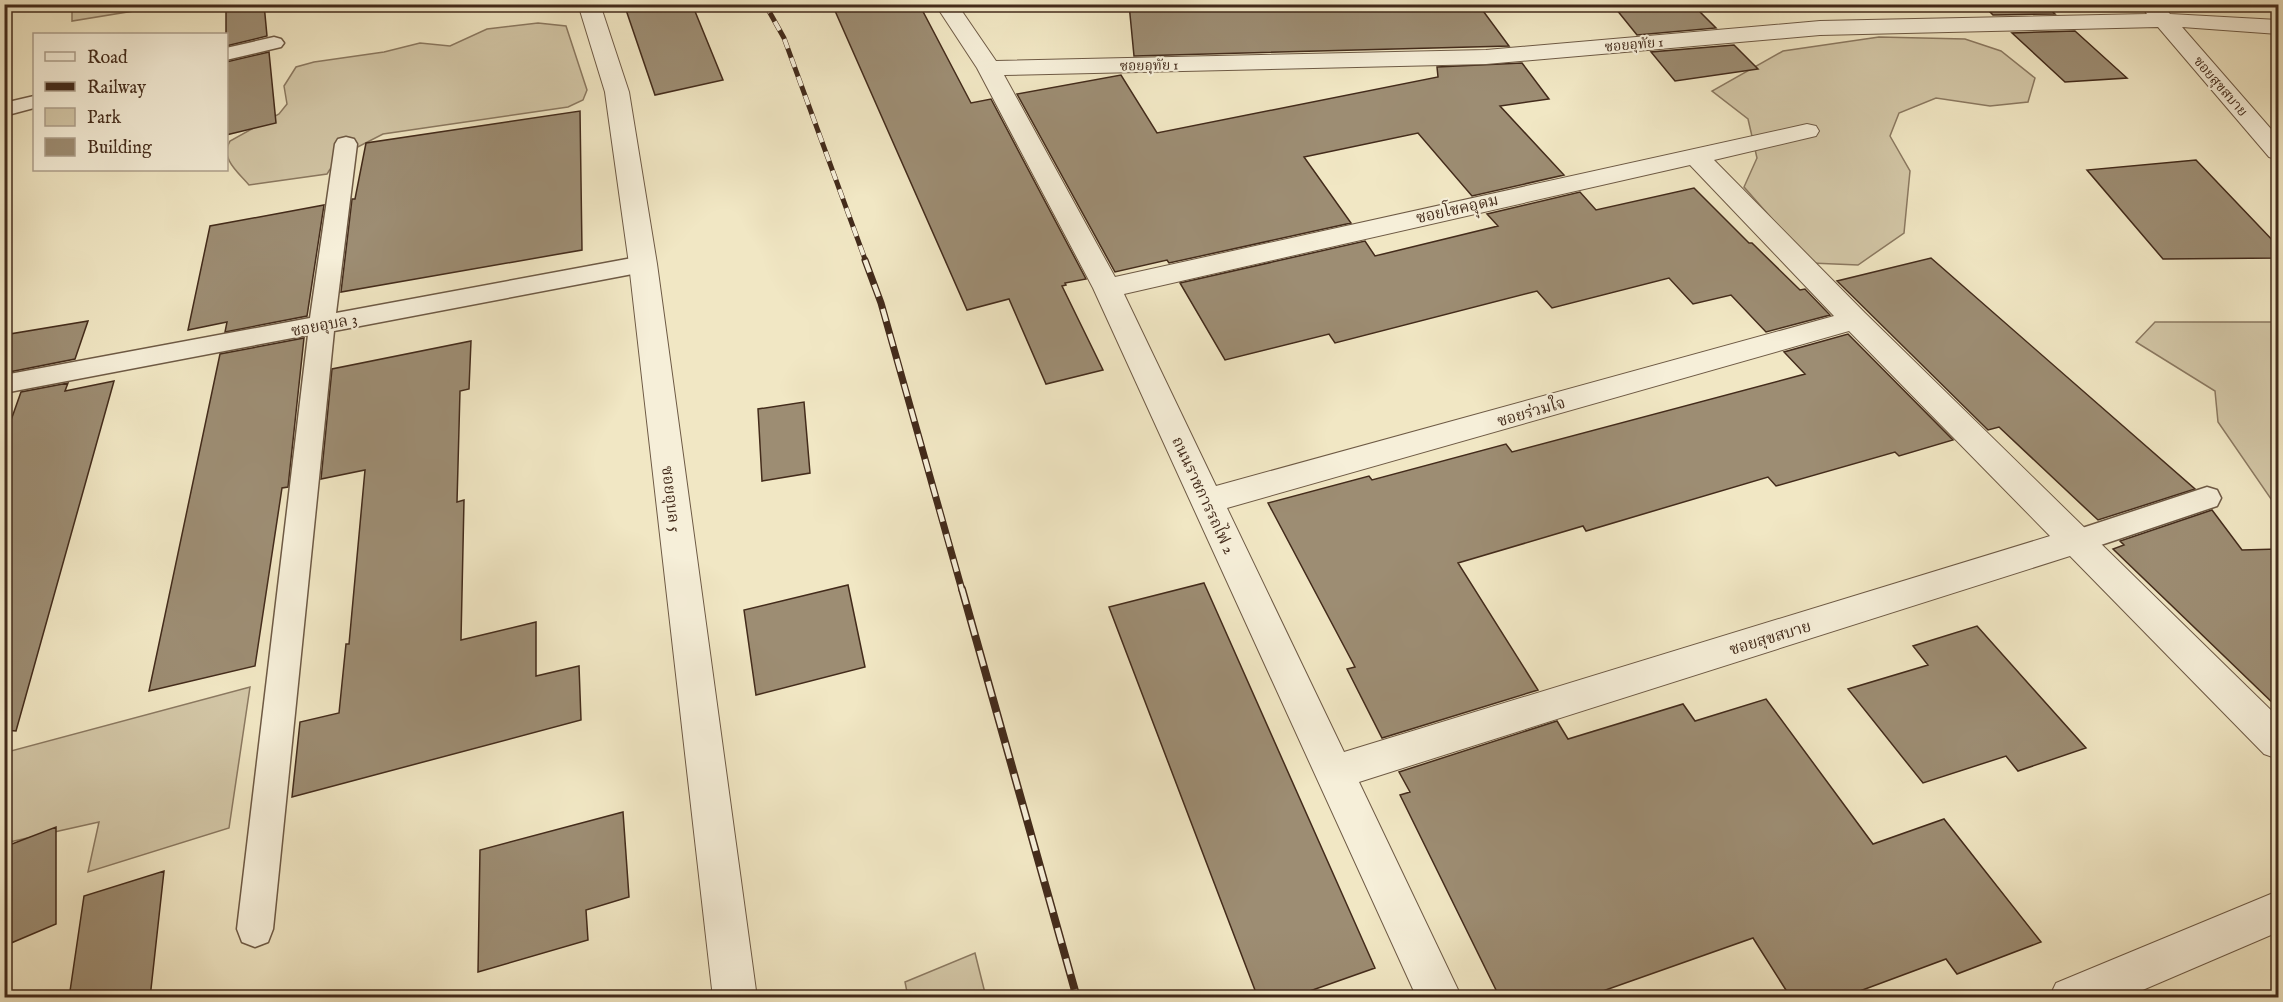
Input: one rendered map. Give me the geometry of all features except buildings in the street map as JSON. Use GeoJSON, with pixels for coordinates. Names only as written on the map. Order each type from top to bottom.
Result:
{"type":"FeatureCollection","features":[{"type":"Feature","properties":{"kind":"street","name":"ซอยอุบล 5"},"geometry":{"type":"LineString","coordinates":[[589,4],[617,92],[643,264],[735,998]]}},
{"type":"Feature","properties":{"kind":"street","name":"ถนนราชการรถไฟ 2"},"geometry":{"type":"LineString","coordinates":[[946,4],[989,68],[1107,288],[1440,998]]}},
{"type":"Feature","properties":{"kind":"street","name":"ซอยอุทัย 1"},"geometry":{"type":"LineString","coordinates":[[989,68],[1486,57],[1820,28],[2157,13],[2191,20],[2278,27]]}},
{"type":"Feature","properties":{"kind":"street","name":"ซอยสุขสบาย"},"geometry":{"type":"LineString","coordinates":[[2157,13],[2278,152]]}},
{"type":"Feature","properties":{"kind":"street","name":"ซอยโชคอุุดม"},"geometry":{"type":"LineString","coordinates":[[1107,288],[1807,131]]}},
{"type":"Feature","properties":{"kind":"street"},"geometry":{"type":"LineString","coordinates":[[1696,156],[1855,320],[2278,742]]}},
{"type":"Feature","properties":{"kind":"street","name":"ซอยร่วมใจ"},"geometry":{"type":"LineString","coordinates":[[1206,501],[1855,320]]}},
{"type":"Feature","properties":{"kind":"street","name":"ซอยสุขสบาย"},"geometry":{"type":"LineString","coordinates":[[1333,773],[2077,541]]}},
{"type":"Feature","properties":{"kind":"street"},"geometry":{"type":"LineString","coordinates":[[2071,998],[2278,911]]}},
{"type":"Feature","properties":{"kind":"lane"},"geometry":{"type":"LineString","coordinates":[[228,54],[274,43]]}},
{"type":"Feature","properties":{"kind":"lane"},"geometry":{"type":"LineString","coordinates":[[4,110],[33,102]]}},
{"type":"Feature","properties":{"kind":"lane"},"geometry":{"type":"LineString","coordinates":[[255,929],[322,324],[346,144]]}},
{"type":"Feature","properties":{"kind":"lane","name":"ซอยอุบล 3"},"geometry":{"type":"LineString","coordinates":[[4,384],[643,264]]}},
{"type":"Feature","properties":{"kind":"lane","name":"ซอยสุขสบาย"},"geometry":{"type":"LineString","coordinates":[[2077,541],[2207,498]]}},
{"type":"Feature","properties":{"kind":"green space"},"geometry":{"type":"Polygon","coordinates":[[[72,4],[170,4],[170,5],[72,21],[72,4]]]}},
{"type":"Feature","properties":{"kind":"green space"},"geometry":{"type":"Polygon","coordinates":[[[538,23],[566,26],[587,90],[583,100],[568,107],[383,134],[338,157],[327,174],[249,185],[232,165],[228,156],[230,141],[279,114],[287,104],[284,86],[296,67],[314,62],[384,52],[420,43],[450,46],[487,29],[538,23]]]}},
{"type":"Feature","properties":{"kind":"green space"},"geometry":{"type":"Polygon","coordinates":[[[1879,37],[1965,39],[2001,51],[2035,78],[2028,102],[1990,106],[1936,98],[1899,113],[1890,136],[1910,171],[1904,233],[1858,265],[1811,263],[1744,187],[1757,158],[1748,119],[1712,91],[1783,51],[1879,37]]]}},
{"type":"Feature","properties":{"kind":"green space"},"geometry":{"type":"Polygon","coordinates":[[[2155,322],[2278,322],[2278,502],[2271,499],[2218,422],[2215,391],[2136,342],[2155,322]]]}},
{"type":"Feature","properties":{"kind":"green space"},"geometry":{"type":"Polygon","coordinates":[[[250,687],[229,828],[88,872],[99,822],[5,843],[4,779],[7,752],[250,687]]]}},
{"type":"Feature","properties":{"kind":"green space"},"geometry":{"type":"Polygon","coordinates":[[[975,953],[986,997],[908,997],[905,982],[975,953]]]}},
{"type":"Feature","properties":{"kind":"railway"},"geometry":{"type":"LineString","coordinates":[[765,4],[784,38],[866,262]]}},
{"type":"Feature","properties":{"kind":"railway"},"geometry":{"type":"LineString","coordinates":[[865,260],[881,303],[962,590]]}},
{"type":"Feature","properties":{"kind":"railway"},"geometry":{"type":"LineString","coordinates":[[962,589],[1077,998]]}}]}
